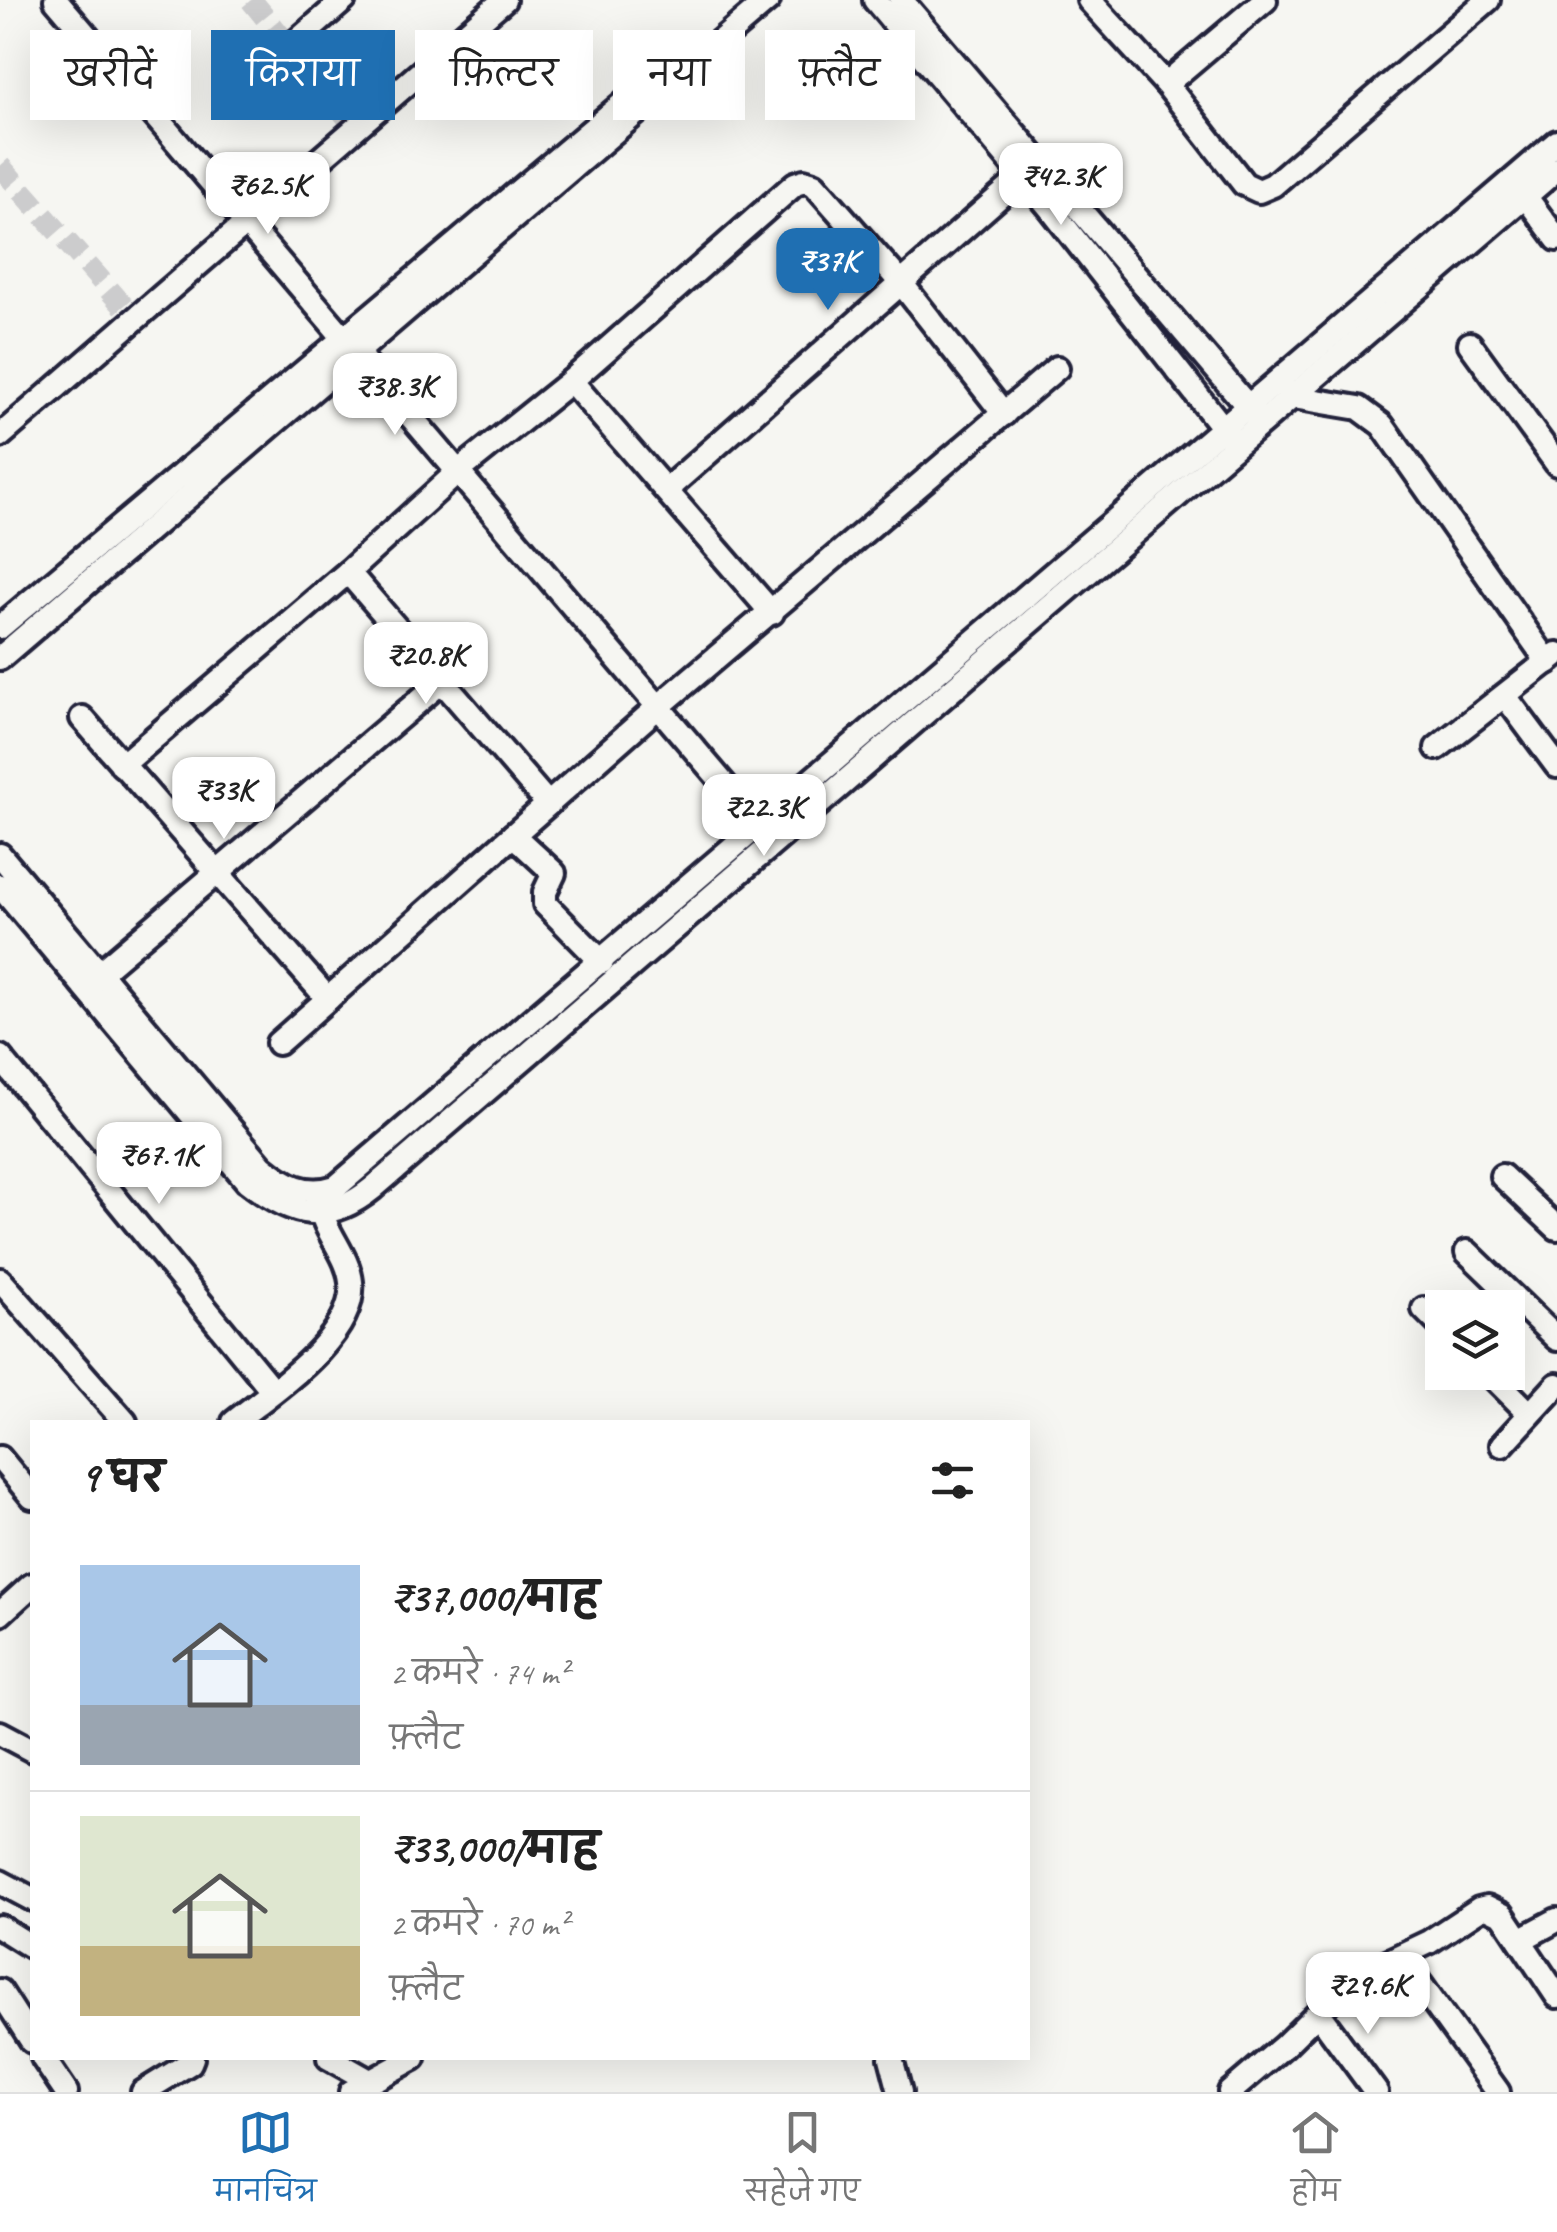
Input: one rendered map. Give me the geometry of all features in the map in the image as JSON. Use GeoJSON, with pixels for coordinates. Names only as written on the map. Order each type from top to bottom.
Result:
{"type":"FeatureCollection","features":[{"type":"Feature","properties":{"kind":"street"},"geometry":{"type":"LineString","coordinates":[[56,0],[767,835]]}},
{"type":"Feature","properties":{"kind":"street"},"geometry":{"type":"LineString","coordinates":[[310,30],[344,0]]}},
{"type":"Feature","properties":{"kind":"street"},"geometry":{"type":"LineString","coordinates":[[0,436],[504,0]]}},
{"type":"Feature","properties":{"kind":"street"},"geometry":{"type":"LineString","coordinates":[[0,658],[744,0]]}},
{"type":"Feature","properties":{"kind":"street"},"geometry":{"type":"LineString","coordinates":[[0,627],[350,346],[768,0]]}},
{"type":"Feature","properties":{"kind":"street"},"geometry":{"type":"LineString","coordinates":[[874,0],[1023,176],[1229,436]]}},
{"type":"Feature","properties":{"kind":"street"},"geometry":{"type":"LineString","coordinates":[[902,0],[1255,415]]}},
{"type":"Feature","properties":{"kind":"street"},"geometry":{"type":"LineString","coordinates":[[1090,0],[1166,84],[1244,184],[1258,191],[1273,185],[1488,0]]}},
{"type":"Feature","properties":{"kind":"street"},"geometry":{"type":"LineString","coordinates":[[1166,84],[1265,0]]}},
{"type":"Feature","properties":{"kind":"street"},"geometry":{"type":"LineString","coordinates":[[1286,390],[1557,142]]}},
{"type":"Feature","properties":{"kind":"street"},"geometry":{"type":"LineString","coordinates":[[0,886],[93,979],[262,1166],[320,1203],[341,1210],[365,1194],[767,835],[1229,436],[1557,169]]}},
{"type":"Feature","properties":{"kind":"street"},"geometry":{"type":"LineString","coordinates":[[667,489],[1023,176]]}},
{"type":"Feature","properties":{"kind":"street"},"geometry":{"type":"LineString","coordinates":[[122,765],[348,572],[460,470],[572,381],[795,184],[814,184],[902,284],[1004,414]]}},
{"type":"Feature","properties":{"kind":"street"},"geometry":{"type":"LineString","coordinates":[[1526,196],[1557,239]]}},
{"type":"Feature","properties":{"kind":"street"},"geometry":{"type":"LineString","coordinates":[[1470,344],[1557,464]]}},
{"type":"Feature","properties":{"kind":"street"},"geometry":{"type":"LineString","coordinates":[[278,1043],[658,707],[1058,368]]}},
{"type":"Feature","properties":{"kind":"street"},"geometry":{"type":"LineString","coordinates":[[572,381],[772,613]]}},
{"type":"Feature","properties":{"kind":"street"},"geometry":{"type":"LineString","coordinates":[[1286,390],[1358,408],[1382,425],[1430,499],[1552,658],[1437,748]]}},
{"type":"Feature","properties":{"kind":"street"},"geometry":{"type":"LineString","coordinates":[[348,572],[548,804]]}},
{"type":"Feature","properties":{"kind":"street"},"geometry":{"type":"LineString","coordinates":[[93,979],[440,683]]}},
{"type":"Feature","properties":{"kind":"street"},"geometry":{"type":"LineString","coordinates":[[1505,696],[1557,766]]}},
{"type":"Feature","properties":{"kind":"street"},"geometry":{"type":"LineString","coordinates":[[82,718],[328,999]]}},
{"type":"Feature","properties":{"kind":"street"},"geometry":{"type":"LineString","coordinates":[[513,834],[554,873],[545,892],[545,904],[602,962]]}},
{"type":"Feature","properties":{"kind":"street"},"geometry":{"type":"LineString","coordinates":[[320,1203],[602,962],[767,835]]}},
{"type":"Feature","properties":{"kind":"street"},"geometry":{"type":"LineString","coordinates":[[0,855],[93,979]]}},
{"type":"Feature","properties":{"kind":"street"},"geometry":{"type":"LineString","coordinates":[[0,1057],[274,1390]]}},
{"type":"Feature","properties":{"kind":"street"},"geometry":{"type":"LineString","coordinates":[[1502,1176],[1557,1228]]}},
{"type":"Feature","properties":{"kind":"street"},"geometry":{"type":"LineString","coordinates":[[236,1420],[323,1349],[347,1310],[352,1284],[320,1203]]}},
{"type":"Feature","properties":{"kind":"street"},"geometry":{"type":"LineString","coordinates":[[1467,1252],[1557,1338]]}},
{"type":"Feature","properties":{"kind":"street"},"geometry":{"type":"LineString","coordinates":[[0,1280],[124,1420]]}},
{"type":"Feature","properties":{"kind":"street"},"geometry":{"type":"LineString","coordinates":[[1502,1445],[1557,1385]]}},
{"type":"Feature","properties":{"kind":"street"},"geometry":{"type":"LineString","coordinates":[[1506,1390],[1530,1414]]}},
{"type":"Feature","properties":{"kind":"street"},"geometry":{"type":"LineString","coordinates":[[0,1458],[17,1489]]}},
{"type":"Feature","properties":{"kind":"street"},"geometry":{"type":"LineString","coordinates":[[0,1614],[30,1587]]}},
{"type":"Feature","properties":{"kind":"street"},"geometry":{"type":"LineString","coordinates":[[0,1732],[30,1749]]}},
{"type":"Feature","properties":{"kind":"street"},"geometry":{"type":"LineString","coordinates":[[0,1882],[30,1897]]}},
{"type":"Feature","properties":{"kind":"street"},"geometry":{"type":"LineString","coordinates":[[1242,2088],[1342,1989],[1488,1907],[1503,1915],[1557,1996]]}},
{"type":"Feature","properties":{"kind":"street"},"geometry":{"type":"LineString","coordinates":[[1520,1940],[1557,1920]]}},
{"type":"Feature","properties":{"kind":"street"},"geometry":{"type":"LineString","coordinates":[[1,1929],[30,1946]]}},
{"type":"Feature","properties":{"kind":"street"},"geometry":{"type":"LineString","coordinates":[[1401,1957],[1498,2092]]}},
{"type":"Feature","properties":{"kind":"street"},"geometry":{"type":"LineString","coordinates":[[0,1991],[30,2038]]}},
{"type":"Feature","properties":{"kind":"street"},"geometry":{"type":"LineString","coordinates":[[1318,2013],[1376,2092]]}},
{"type":"Feature","properties":{"kind":"street"},"geometry":{"type":"LineString","coordinates":[[44,2060],[66,2092]]}},
{"type":"Feature","properties":{"kind":"street"},"geometry":{"type":"LineString","coordinates":[[143,2092],[191,2060]]}},
{"type":"Feature","properties":{"kind":"street"},"geometry":{"type":"LineString","coordinates":[[331,2060],[360,2086],[410,2060]]}},
{"type":"Feature","properties":{"kind":"street"},"geometry":{"type":"LineString","coordinates":[[892,2060],[900,2092]]}},
{"type":"Feature","properties":{"kind":"tunnel"},"geometry":{"type":"LineString","coordinates":[[251,0],[356,128]]}},
{"type":"Feature","properties":{"kind":"tunnel"},"geometry":{"type":"LineString","coordinates":[[0,166],[134,318]]}}]}
